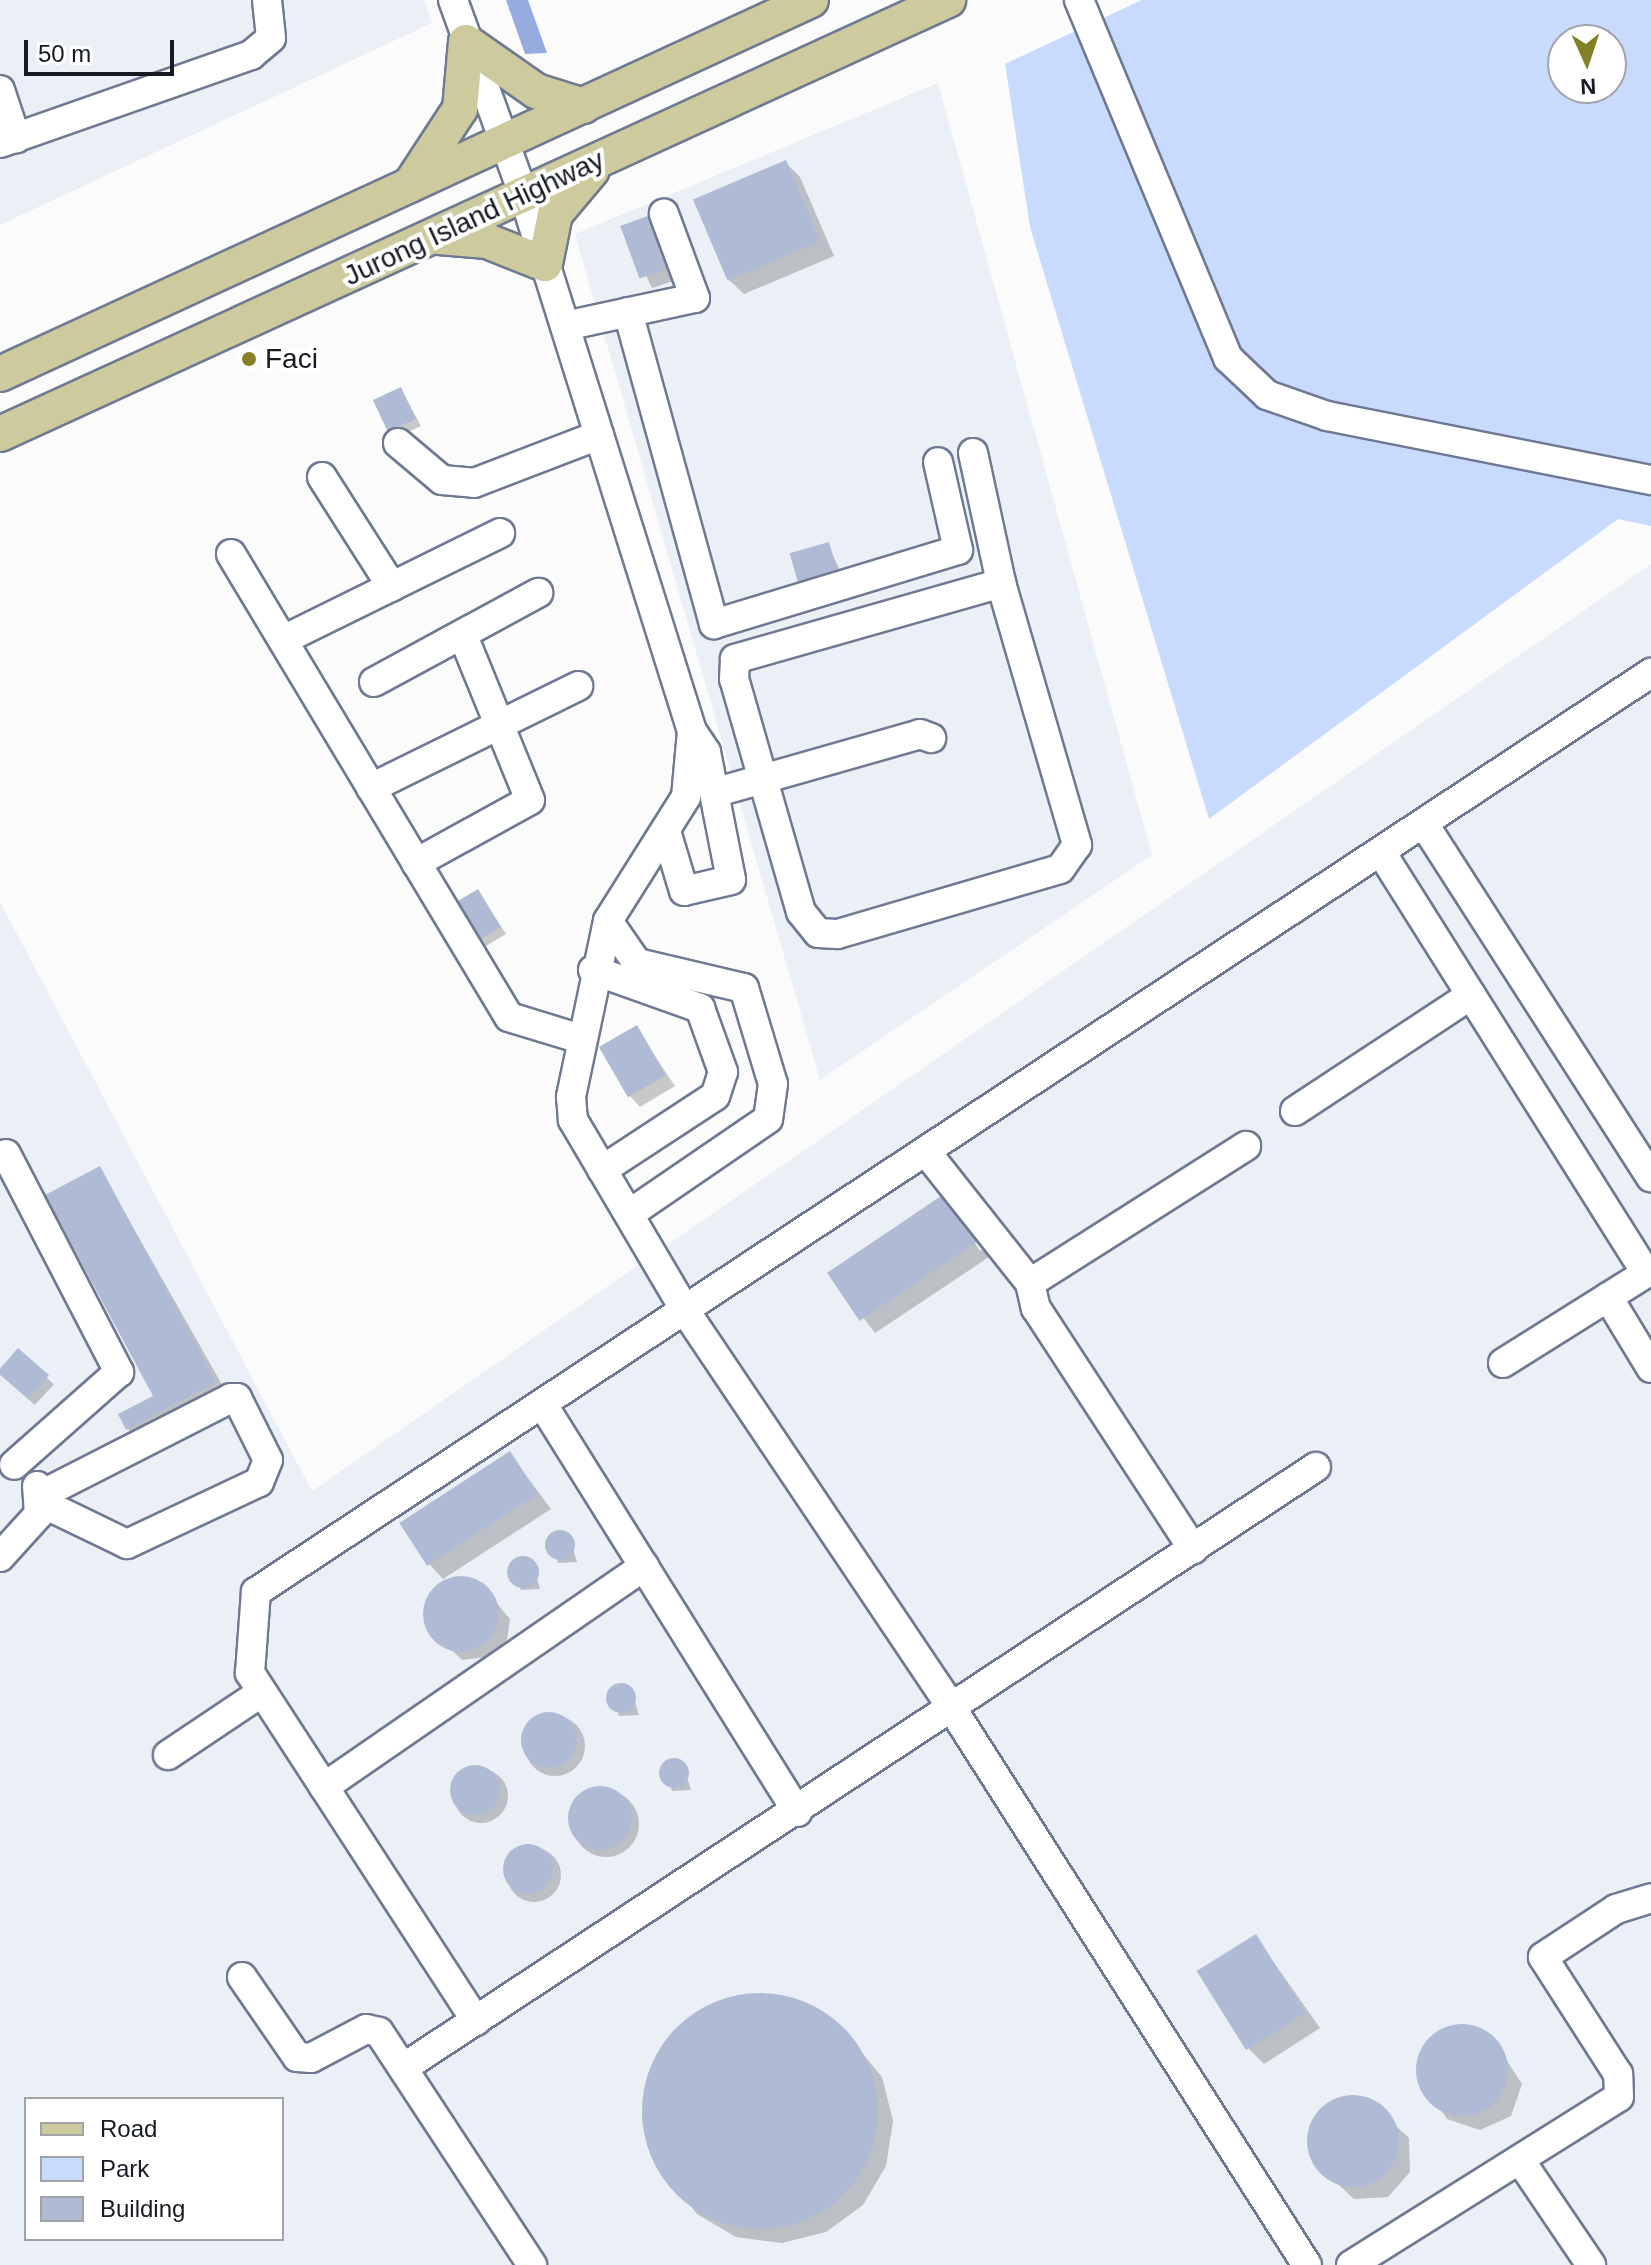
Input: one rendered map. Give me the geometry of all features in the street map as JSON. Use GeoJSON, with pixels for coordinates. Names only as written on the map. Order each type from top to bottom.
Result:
{"type":"FeatureCollection","features":[{"type":"Feature","properties":{"kind":"main road","name":"Jurong Island Highway"},"geometry":{"type":"LineString","coordinates":[[0,374],[811,0]]}},
{"type":"Feature","properties":{"kind":"main road","name":"Jurong Island Highway"},"geometry":{"type":"LineString","coordinates":[[0,434],[948,0]]}},
{"type":"Feature","properties":{"kind":"main road"},"geometry":{"type":"LineString","coordinates":[[410,185],[460,109],[466,42],[536,91],[584,106]]}},
{"type":"Feature","properties":{"kind":"main road"},"geometry":{"type":"LineString","coordinates":[[434,237],[487,241],[545,264],[555,214],[601,160]]}},
{"type":"Feature","properties":{"kind":"street"},"geometry":{"type":"LineString","coordinates":[[0,90],[8,140],[251,55],[271,38],[267,0]]}},
{"type":"Feature","properties":{"kind":"street"},"geometry":{"type":"LineString","coordinates":[[453,0],[524,196],[692,731],[717,792],[731,880],[684,891],[666,831]]}},
{"type":"Feature","properties":{"kind":"street"},"geometry":{"type":"LineString","coordinates":[[1079,0],[1228,358],[1267,395],[1327,416],[1651,480]]}},
{"type":"Feature","properties":{"kind":"street"},"geometry":{"type":"LineString","coordinates":[[565,326],[695,298],[664,214]]}},
{"type":"Feature","properties":{"kind":"street"},"geometry":{"type":"LineString","coordinates":[[628,312],[714,624],[958,550],[938,462]]}},
{"type":"Feature","properties":{"kind":"street"},"geometry":{"type":"LineString","coordinates":[[398,443],[442,480],[474,483],[599,435]]}},
{"type":"Feature","properties":{"kind":"street"},"geometry":{"type":"LineString","coordinates":[[973,453],[1001,583],[1074,825],[1071,860],[837,934],[818,933],[801,912],[763,779],[735,659],[1001,583]]}},
{"type":"Feature","properties":{"kind":"street"},"geometry":{"type":"LineString","coordinates":[[322,477],[392,587]]}},
{"type":"Feature","properties":{"kind":"street"},"geometry":{"type":"LineString","coordinates":[[283,640],[500,533]]}},
{"type":"Feature","properties":{"kind":"street"},"geometry":{"type":"LineString","coordinates":[[231,554],[509,1017],[581,1039]]}},
{"type":"Feature","properties":{"kind":"street"},"geometry":{"type":"LineString","coordinates":[[374,682],[538,593]]}},
{"type":"Feature","properties":{"kind":"street"},"geometry":{"type":"LineString","coordinates":[[416,863],[530,800],[463,636]]}},
{"type":"Feature","properties":{"kind":"street"},"geometry":{"type":"LineString","coordinates":[[476,2021],[262,1692],[249,1667],[253,1604],[263,1585],[686,1312],[1651,673]]}},
{"type":"Feature","properties":{"kind":"street"},"geometry":{"type":"LineString","coordinates":[[371,788],[578,686]]}},
{"type":"Feature","properties":{"kind":"street"},"geometry":{"type":"LineString","coordinates":[[692,731],[689,789],[608,921],[593,970],[571,1111],[686,1312],[953,1710],[1307,2265]]}},
{"type":"Feature","properties":{"kind":"street"},"geometry":{"type":"LineString","coordinates":[[717,792],[920,734],[931,738]]}},
{"type":"Feature","properties":{"kind":"street"},"geometry":{"type":"LineString","coordinates":[[1424,824],[1651,1177]]}},
{"type":"Feature","properties":{"kind":"street"},"geometry":{"type":"LineString","coordinates":[[1381,852],[1648,1271],[1503,1363]]}},
{"type":"Feature","properties":{"kind":"street"},"geometry":{"type":"LineString","coordinates":[[608,921],[637,963],[744,988],[773,1084],[768,1119],[629,1214]]}},
{"type":"Feature","properties":{"kind":"street"},"geometry":{"type":"LineString","coordinates":[[593,970],[700,1008],[723,1072],[715,1096],[602,1170]]}},
{"type":"Feature","properties":{"kind":"street"},"geometry":{"type":"LineString","coordinates":[[1295,1111],[1471,995]]}},
{"type":"Feature","properties":{"kind":"street"},"geometry":{"type":"LineString","coordinates":[[1030,1283],[1246,1146]]}},
{"type":"Feature","properties":{"kind":"street"},"geometry":{"type":"LineString","coordinates":[[927,1153],[1030,1283],[1036,1308],[1193,1549]]}},
{"type":"Feature","properties":{"kind":"street"},"geometry":{"type":"LineString","coordinates":[[0,1557],[42,1499],[231,1398],[237,1398],[268,1460],[259,1482],[127,1544],[42,1499],[7,1459],[116,1382],[119,1372],[6,1154]]}},
{"type":"Feature","properties":{"kind":"street"},"geometry":{"type":"LineString","coordinates":[[1608,1297],[1651,1368]]}},
{"type":"Feature","properties":{"kind":"street"},"geometry":{"type":"LineString","coordinates":[[543,1405],[797,1812]]}},
{"type":"Feature","properties":{"kind":"street"},"geometry":{"type":"LineString","coordinates":[[403,2068],[953,1710],[1316,1467]]}},
{"type":"Feature","properties":{"kind":"street"},"geometry":{"type":"LineString","coordinates":[[324,1787],[644,1566]]}},
{"type":"Feature","properties":{"kind":"street"},"geometry":{"type":"LineString","coordinates":[[168,1755],[262,1692]]}},
{"type":"Feature","properties":{"kind":"street"},"geometry":{"type":"LineString","coordinates":[[1351,2265],[1619,2097],[1622,2088],[1543,1957],[1616,1909],[1651,1898]]}},
{"type":"Feature","properties":{"kind":"street"},"geometry":{"type":"LineString","coordinates":[[242,1977],[297,2057],[311,2058],[371,2028],[403,2068],[532,2265]]}},
{"type":"Feature","properties":{"kind":"street"},"geometry":{"type":"LineString","coordinates":[[1520,2160],[1591,2265]]}},
{"type":"Feature","properties":{"kind":"shaded area"},"geometry":{"type":"Polygon","coordinates":[[[0,0],[424,0],[432,23],[0,225],[0,0]]]}},
{"type":"Feature","properties":{"kind":"shaded area"},"geometry":{"type":"Polygon","coordinates":[[[506,0],[528,0],[547,53],[525,54],[506,0]]]}},
{"type":"Feature","properties":{"kind":"shaded area"},"geometry":{"type":"Polygon","coordinates":[[[938,83],[1152,855],[820,1080],[575,234],[938,83]]]}},
{"type":"Feature","properties":{"kind":"shaded area"},"geometry":{"type":"Polygon","coordinates":[[[1651,564],[1651,2265],[0,2265],[0,902],[312,1491],[1651,564]]]}},
{"type":"Feature","properties":{"kind":"green space"},"geometry":{"type":"Polygon","coordinates":[[[1142,0],[1651,0],[1651,526],[1618,519],[1209,819],[1030,227],[1005,64],[1142,0]]]}},
{"type":"Feature","properties":{"kind":"building"},"geometry":{"type":"Polygon","coordinates":[[[786,160],[820,241],[727,280],[693,199],[786,160]]]}},
{"type":"Feature","properties":{"kind":"building"},"geometry":{"type":"Polygon","coordinates":[[[656,213],[675,266],[639,279],[620,226],[656,213]]]}},
{"type":"Feature","properties":{"kind":"building"},"geometry":{"type":"Polygon","coordinates":[[[401,387],[416,419],[388,432],[373,400],[401,387]]]}},
{"type":"Feature","properties":{"kind":"building"},"geometry":{"type":"Polygon","coordinates":[[[829,542],[839,576],[799,587],[790,553],[829,542]]]}},
{"type":"Feature","properties":{"kind":"building"},"geometry":{"type":"Polygon","coordinates":[[[478,889],[501,927],[472,944],[450,906],[478,889]]]}},
{"type":"Feature","properties":{"kind":"building"},"geometry":{"type":"Polygon","coordinates":[[[637,1025],[666,1075],[628,1097],[599,1047],[637,1025]]]}},
{"type":"Feature","properties":{"kind":"building"},"geometry":{"type":"Polygon","coordinates":[[[100,1166],[216,1382],[126,1430],[118,1414],[153,1396],[45,1195],[100,1166]]]}},
{"type":"Feature","properties":{"kind":"building"},"geometry":{"type":"Polygon","coordinates":[[[944,1194],[976,1242],[860,1321],[827,1273],[944,1194]]]}},
{"type":"Feature","properties":{"kind":"building"},"geometry":{"type":"Polygon","coordinates":[[[18,1348],[49,1375],[28,1399],[0,1375],[0,1369],[18,1348]]]}},
{"type":"Feature","properties":{"kind":"building"},"geometry":{"type":"Polygon","coordinates":[[[510,1451],[538,1494],[427,1566],[399,1523],[510,1451]]]}},
{"type":"Feature","properties":{"kind":"building"},"geometry":{"type":"Polygon","coordinates":[[[560,1530],[571,1534],[575,1545],[571,1556],[560,1560],[549,1556],[545,1545],[549,1534],[560,1530]]]}},
{"type":"Feature","properties":{"kind":"building"},"geometry":{"type":"Polygon","coordinates":[[[523,1556],[534,1561],[539,1572],[534,1583],[523,1588],[512,1583],[507,1572],[512,1561],[523,1556]]]}},
{"type":"Feature","properties":{"kind":"building"},"geometry":{"type":"Polygon","coordinates":[[[454,1576],[468,1576],[482,1582],[493,1593],[499,1614],[496,1629],[488,1641],[468,1652],[454,1652],[440,1646],[429,1635],[423,1621],[423,1607],[429,1593],[440,1582],[454,1576]]]}},
{"type":"Feature","properties":{"kind":"building"},"geometry":{"type":"Polygon","coordinates":[[[621,1683],[632,1687],[636,1698],[632,1709],[621,1713],[610,1709],[606,1698],[610,1687],[621,1683]]]}},
{"type":"Feature","properties":{"kind":"building"},"geometry":{"type":"Polygon","coordinates":[[[549,1712],[569,1720],[577,1740],[569,1760],[549,1768],[529,1760],[521,1740],[529,1720],[549,1712]]]}},
{"type":"Feature","properties":{"kind":"building"},"geometry":{"type":"Polygon","coordinates":[[[674,1758],[685,1762],[689,1773],[685,1784],[674,1788],[663,1784],[659,1773],[663,1762],[674,1758]]]}},
{"type":"Feature","properties":{"kind":"building"},"geometry":{"type":"Polygon","coordinates":[[[475,1765],[492,1773],[500,1790],[492,1807],[475,1815],[458,1807],[450,1790],[458,1773],[475,1765]]]}},
{"type":"Feature","properties":{"kind":"building"},"geometry":{"type":"Polygon","coordinates":[[[600,1786],[623,1795],[632,1818],[623,1841],[600,1850],[577,1841],[568,1818],[577,1795],[600,1786]]]}},
{"type":"Feature","properties":{"kind":"building"},"geometry":{"type":"Polygon","coordinates":[[[528,1844],[545,1852],[553,1869],[545,1886],[528,1894],[511,1886],[503,1869],[511,1852],[528,1844]]]}},
{"type":"Feature","properties":{"kind":"building"},"geometry":{"type":"Polygon","coordinates":[[[1256,1934],[1305,2013],[1246,2050],[1197,1971],[1256,1934]]]}},
{"type":"Feature","properties":{"kind":"building"},"geometry":{"type":"Polygon","coordinates":[[[760,1993],[805,2002],[843,2028],[869,2066],[878,2111],[869,2156],[843,2194],[805,2220],[760,2229],[715,2220],[677,2194],[651,2156],[642,2111],[651,2066],[677,2028],[715,2002],[760,1993]]]}},
{"type":"Feature","properties":{"kind":"building"},"geometry":{"type":"Polygon","coordinates":[[[1462,2024],[1480,2028],[1494,2038],[1504,2052],[1508,2070],[1504,2088],[1494,2102],[1480,2112],[1462,2116],[1444,2112],[1430,2102],[1420,2088],[1416,2070],[1420,2052],[1430,2038],[1444,2028],[1462,2024]]]}},
{"type":"Feature","properties":{"kind":"building"},"geometry":{"type":"Polygon","coordinates":[[[1353,2095],[1379,2103],[1391,2115],[1399,2141],[1391,2167],[1379,2179],[1353,2187],[1327,2179],[1315,2167],[1307,2141],[1315,2115],[1327,2103],[1353,2095]]]}},
{"type":"Feature","properties":{"kind":"place","name":"Faci"},"geometry":{"type":"Point","coordinates":[249,359]}}]}
